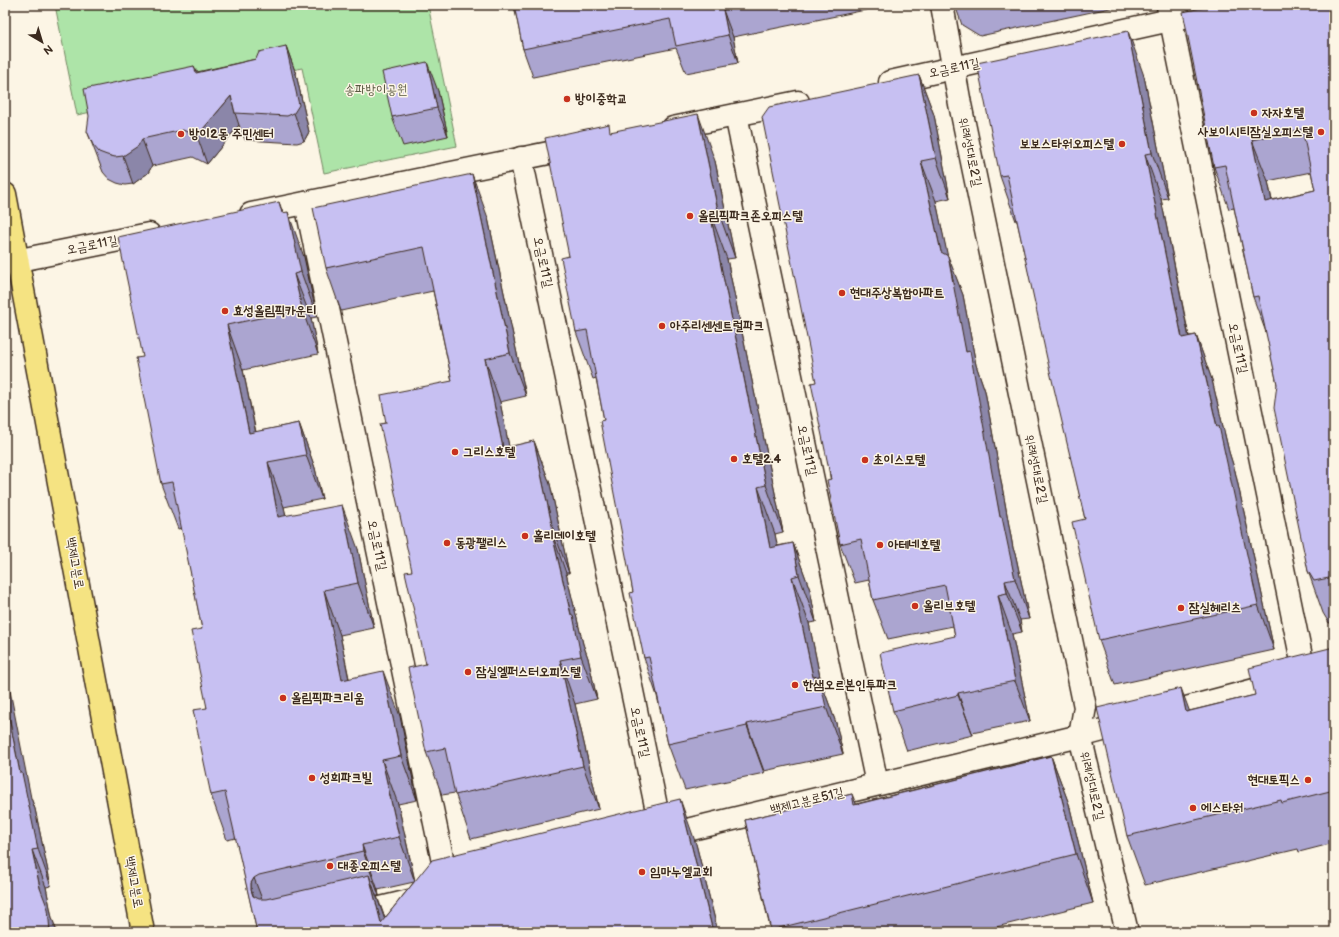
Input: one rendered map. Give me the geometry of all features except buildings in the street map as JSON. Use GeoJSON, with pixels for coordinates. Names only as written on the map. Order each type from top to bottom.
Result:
{"type":"FeatureCollection","features":[{"type":"Feature","properties":{"kind":"main road","name":"백제고분로"},"geometry":{"type":"LineString","coordinates":[[5,194],[12,261],[143,932]]}},
{"type":"Feature","properties":{"kind":"street","name":"위례성대로2길"},"geometry":{"type":"LineString","coordinates":[[942,5],[960,104],[1085,707],[1080,736],[1127,932]]}},
{"type":"Feature","properties":{"kind":"street","name":"오금로11길"},"geometry":{"type":"LineString","coordinates":[[869,86],[954,68],[1169,12],[1238,5]]}},
{"type":"Feature","properties":{"kind":"street","name":"오금로11길"},"geometry":{"type":"LineString","coordinates":[[1169,12],[1305,676]]}},
{"type":"Feature","properties":{"kind":"street"},"geometry":{"type":"LineString","coordinates":[[652,132],[814,98]]}},
{"type":"Feature","properties":{"kind":"street","name":"오금로11길"},"geometry":{"type":"LineString","coordinates":[[736,115],[877,784]]}},
{"type":"Feature","properties":{"kind":"street"},"geometry":{"type":"LineString","coordinates":[[230,218],[598,143]]}},
{"type":"Feature","properties":{"kind":"street","name":"오금로11길"},"geometry":{"type":"LineString","coordinates":[[521,158],[662,836]]}},
{"type":"Feature","properties":{"kind":"street","name":"오금로11길"},"geometry":{"type":"LineString","coordinates":[[306,203],[448,887]]}},
{"type":"Feature","properties":{"kind":"street","name":"오금로11길"},"geometry":{"type":"LineString","coordinates":[[12,261],[168,230]]}},
{"type":"Feature","properties":{"kind":"street","name":"백제고분로51길"},"geometry":{"type":"LineString","coordinates":[[639,842],[1080,736],[1334,669]]}},
{"type":"Feature","properties":{"kind":"street"},"geometry":{"type":"LineString","coordinates":[[333,919],[432,896],[448,887],[471,882]]}},
{"type":"Feature","properties":{"kind":"green space","name":"송파방이공원"},"geometry":{"type":"Polygon","coordinates":[[[55,5],[428,5],[457,146],[324,173],[302,68],[77,115],[55,5]]]}},
{"type":"Feature","properties":{"kind":"place","name":"방이중학교"},"geometry":{"type":"Point","coordinates":[567,99]}},
{"type":"Feature","properties":{"kind":"place","name":"자자호텔"},"geometry":{"type":"Point","coordinates":[1254,113]}},
{"type":"Feature","properties":{"kind":"place","name":"사보이시티잠실오피스텔"},"geometry":{"type":"Point","coordinates":[1321,132]}},
{"type":"Feature","properties":{"kind":"place","name":"방이2동 주민센터"},"geometry":{"type":"Point","coordinates":[181,134]}},
{"type":"Feature","properties":{"kind":"place","name":"보보스타워오피스텔"},"geometry":{"type":"Point","coordinates":[1122,144]}},
{"type":"Feature","properties":{"kind":"place","name":"올림픽파크존오피스텔"},"geometry":{"type":"Point","coordinates":[690,216]}},
{"type":"Feature","properties":{"kind":"place","name":"현대주상복합아파트"},"geometry":{"type":"Point","coordinates":[842,293]}},
{"type":"Feature","properties":{"kind":"place","name":"효성올림픽카운티"},"geometry":{"type":"Point","coordinates":[225,311]}},
{"type":"Feature","properties":{"kind":"place","name":"아주리센센트럴파크"},"geometry":{"type":"Point","coordinates":[662,326]}},
{"type":"Feature","properties":{"kind":"place","name":"그리스호텔"},"geometry":{"type":"Point","coordinates":[455,452]}},
{"type":"Feature","properties":{"kind":"place","name":"호텔2.4"},"geometry":{"type":"Point","coordinates":[734,459]}},
{"type":"Feature","properties":{"kind":"place","name":"초이스모텔"},"geometry":{"type":"Point","coordinates":[865,460]}},
{"type":"Feature","properties":{"kind":"place","name":"홀리데이호텔"},"geometry":{"type":"Point","coordinates":[525,536]}},
{"type":"Feature","properties":{"kind":"place","name":"동광팰리스"},"geometry":{"type":"Point","coordinates":[447,543]}},
{"type":"Feature","properties":{"kind":"place","name":"아테네호텔"},"geometry":{"type":"Point","coordinates":[880,545]}},
{"type":"Feature","properties":{"kind":"place","name":"올리브호텔"},"geometry":{"type":"Point","coordinates":[915,606]}},
{"type":"Feature","properties":{"kind":"place","name":"잠실헤리츠"},"geometry":{"type":"Point","coordinates":[1181,608]}},
{"type":"Feature","properties":{"kind":"place","name":"잠실엘퍼스터오피스텔"},"geometry":{"type":"Point","coordinates":[468,672]}},
{"type":"Feature","properties":{"kind":"place","name":"한샘오르본인투파크"},"geometry":{"type":"Point","coordinates":[795,685]}},
{"type":"Feature","properties":{"kind":"place","name":"올림픽파크리움"},"geometry":{"type":"Point","coordinates":[283,698]}},
{"type":"Feature","properties":{"kind":"place","name":"성희파크빌"},"geometry":{"type":"Point","coordinates":[312,778]}},
{"type":"Feature","properties":{"kind":"place","name":"현대토픽스"},"geometry":{"type":"Point","coordinates":[1308,780]}},
{"type":"Feature","properties":{"kind":"place","name":"에스타워"},"geometry":{"type":"Point","coordinates":[1193,808]}},
{"type":"Feature","properties":{"kind":"place","name":"대종오피스텔"},"geometry":{"type":"Point","coordinates":[330,866]}},
{"type":"Feature","properties":{"kind":"place","name":"임마누엘교회"},"geometry":{"type":"Point","coordinates":[642,872]}}]}
